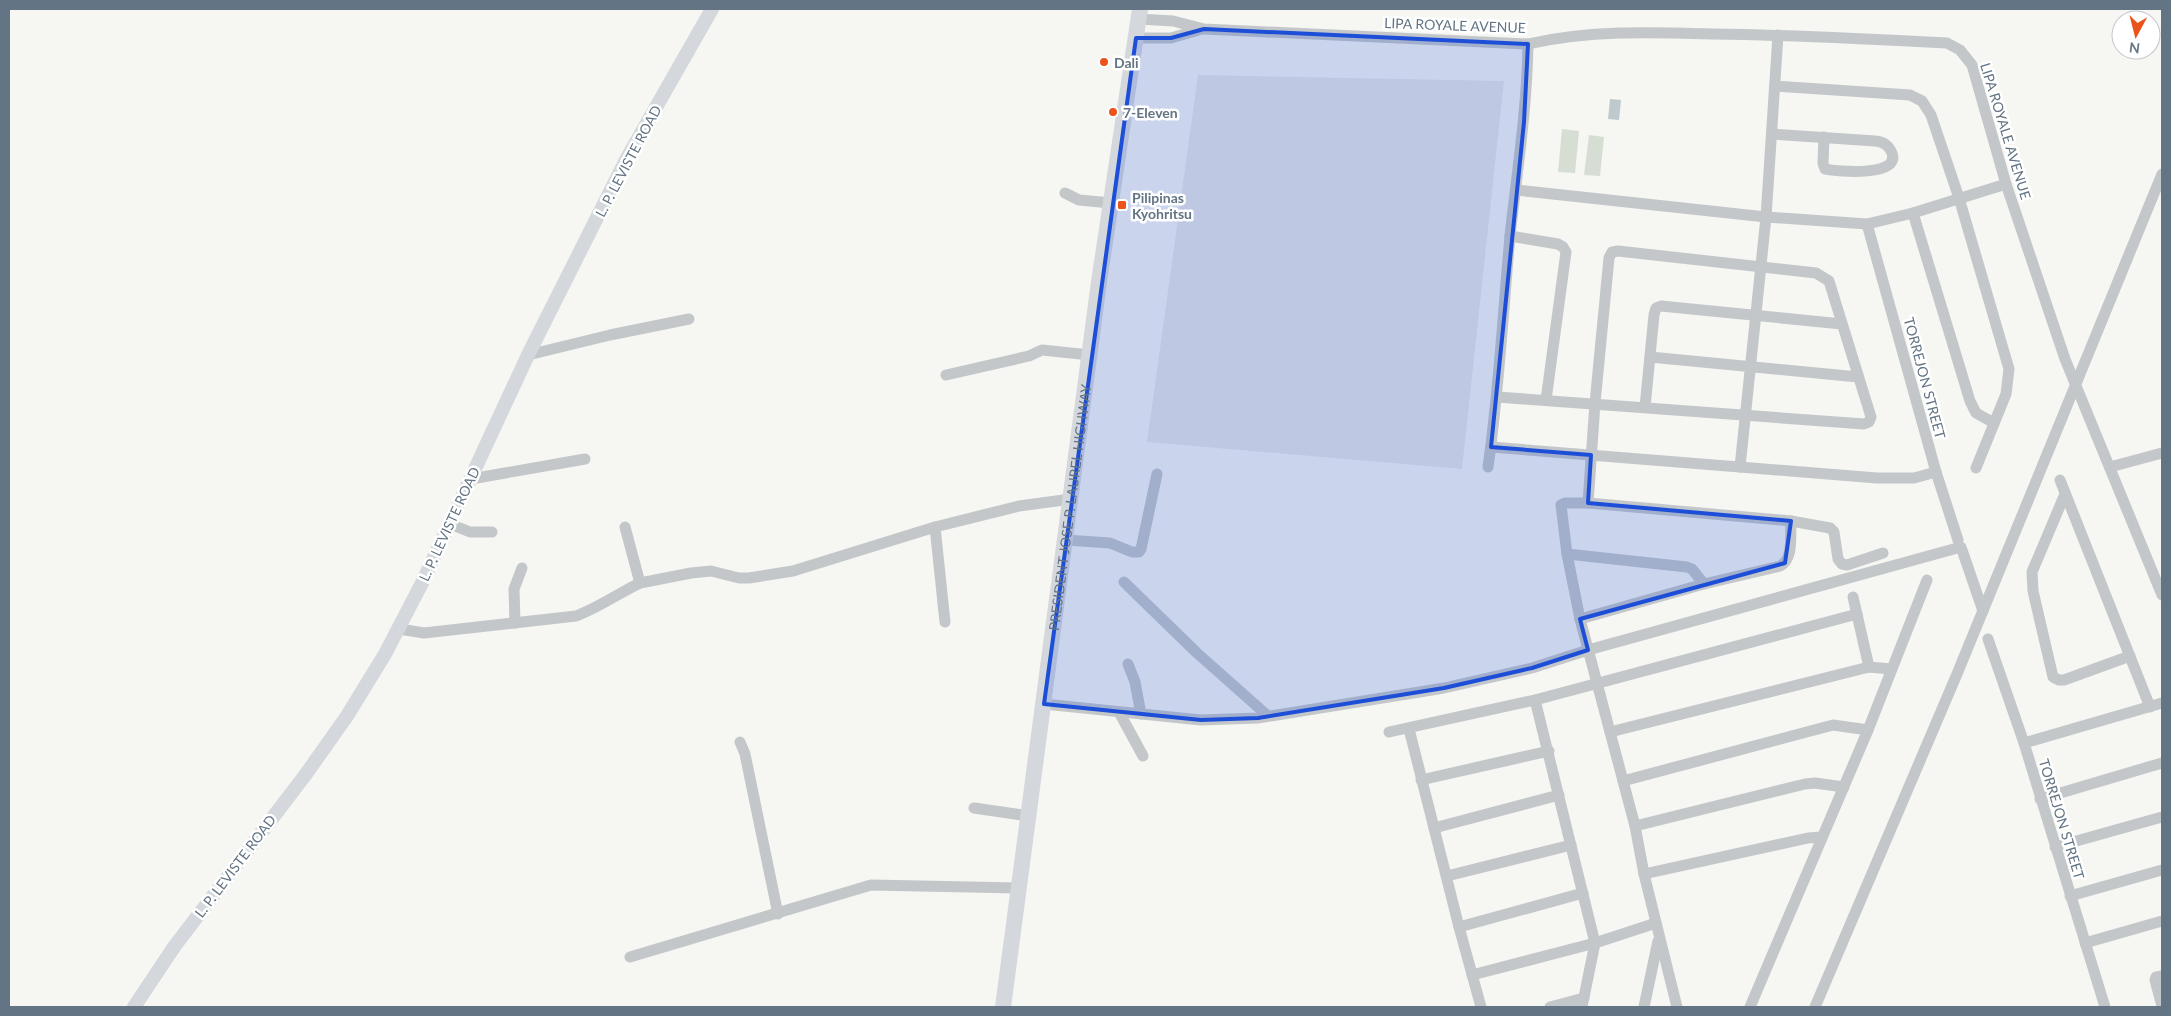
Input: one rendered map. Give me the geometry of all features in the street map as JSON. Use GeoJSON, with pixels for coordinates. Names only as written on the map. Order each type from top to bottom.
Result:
{"type":"FeatureCollection","features":[{"type":"Feature","properties":{"kind":"highway","name":"PRESIDENT JOSE P. LAUREL HIGHWAY"},"geometry":{"type":"LineString","coordinates":[[1003,1007],[1110,203],[1139,14]]}},
{"type":"Feature","properties":{"kind":"main road","name":"L. P. LEVISTE ROAD"},"geometry":{"type":"LineString","coordinates":[[134,1007],[174,947],[306,774],[342,723],[399,629],[528,355],[627,158],[712,9]]}},
{"type":"Feature","properties":{"kind":"street","name":"LIPA ROYALE AVENUE"},"geometry":{"type":"LineString","coordinates":[[1139,14],[1204,29],[1528,44],[1556,37],[1610,32],[1778,35],[1947,43],[1960,50],[1972,65],[2006,184],[2076,385],[2162,595]]}},
{"type":"Feature","properties":{"kind":"street","name":"LIPA ROYALE AVENUE"},"geometry":{"type":"LineString","coordinates":[[1136,38],[1172,38],[1204,29]]}},
{"type":"Feature","properties":{"kind":"street"},"geometry":{"type":"LineString","coordinates":[[1740,467],[1754,316],[1766,217],[1778,35]]}},
{"type":"Feature","properties":{"kind":"street"},"geometry":{"type":"LineString","coordinates":[[1488,467],[1497,397],[1510,236],[1524,122],[1528,44]]}},
{"type":"Feature","properties":{"kind":"street"},"geometry":{"type":"LineString","coordinates":[[1775,86],[1910,94],[1922,101],[1932,115],[1959,198],[2009,369],[2006,394],[1976,468]]}},
{"type":"Feature","properties":{"kind":"street"},"geometry":{"type":"LineString","coordinates":[[1772,134],[1824,137],[1882,142],[1888,146],[1893,159],[1891,163],[1876,170],[1866,172],[1825,169],[1823,163],[1824,137]]}},
{"type":"Feature","properties":{"kind":"street"},"geometry":{"type":"LineString","coordinates":[[1815,1007],[1983,611],[2162,174]]}},
{"type":"Feature","properties":{"kind":"street"},"geometry":{"type":"LineString","coordinates":[[1516,190],[1766,217],[1867,224],[1913,213],[2006,184]]}},
{"type":"Feature","properties":{"kind":"street"},"geometry":{"type":"LineString","coordinates":[[1065,193],[1079,200],[1110,203]]}},
{"type":"Feature","properties":{"kind":"street"},"geometry":{"type":"LineString","coordinates":[[1913,213],[1970,401],[1976,413],[1994,423]]}},
{"type":"Feature","properties":{"kind":"street","name":"TORREJON STREET"},"geometry":{"type":"LineString","coordinates":[[1867,224],[1936,472],[1983,611]]}},
{"type":"Feature","properties":{"kind":"street"},"geometry":{"type":"LineString","coordinates":[[1510,236],[1558,244],[1566,252],[1546,400]]}},
{"type":"Feature","properties":{"kind":"street"},"geometry":{"type":"LineString","coordinates":[[1497,397],[1595,403],[1864,424],[1869,422],[1871,417],[1829,281],[1824,276],[1816,273],[1618,250],[1612,252],[1595,403],[1588,503]]}},
{"type":"Feature","properties":{"kind":"street"},"geometry":{"type":"LineString","coordinates":[[1645,407],[1656,308],[1661,306],[1842,324]]}},
{"type":"Feature","properties":{"kind":"street"},"geometry":{"type":"LineString","coordinates":[[528,355],[610,335],[689,319]]}},
{"type":"Feature","properties":{"kind":"street"},"geometry":{"type":"LineString","coordinates":[[946,375],[1029,356],[1039,350],[1090,355]]}},
{"type":"Feature","properties":{"kind":"street"},"geometry":{"type":"LineString","coordinates":[[1650,357],[1858,377]]}},
{"type":"Feature","properties":{"kind":"street"},"geometry":{"type":"LineString","coordinates":[[1491,447],[1896,479],[1914,478],[1936,472]]}},
{"type":"Feature","properties":{"kind":"street"},"geometry":{"type":"LineString","coordinates":[[2110,468],[2161,456]]}},
{"type":"Feature","properties":{"kind":"street"},"geometry":{"type":"LineString","coordinates":[[471,479],[585,459]]}},
{"type":"Feature","properties":{"kind":"street"},"geometry":{"type":"LineString","coordinates":[[1066,540],[1110,543],[1132,552],[1139,552],[1157,474]]}},
{"type":"Feature","properties":{"kind":"street"},"geometry":{"type":"LineString","coordinates":[[2060,480],[2150,707]]}},
{"type":"Feature","properties":{"kind":"street"},"geometry":{"type":"LineString","coordinates":[[2066,494],[2032,572],[2033,592],[2054,676],[2059,680],[2064,680],[2130,656]]}},
{"type":"Feature","properties":{"kind":"street"},"geometry":{"type":"LineString","coordinates":[[399,629],[424,633],[576,616],[640,583],[691,572],[711,571],[738,578],[750,578],[793,571],[935,527],[1019,506],[1071,499]]}},
{"type":"Feature","properties":{"kind":"street"},"geometry":{"type":"LineString","coordinates":[[1677,1007],[1644,874],[1635,826],[1580,619],[1567,554],[1561,505],[1565,503],[1588,503],[1791,521],[1830,528],[1834,532],[1838,558],[1842,564],[1847,565],[1883,553]]}},
{"type":"Feature","properties":{"kind":"street"},"geometry":{"type":"LineString","coordinates":[[1580,619],[1786,563],[1789,557],[1791,521]]}},
{"type":"Feature","properties":{"kind":"street"},"geometry":{"type":"LineString","coordinates":[[450,524],[470,532],[492,532]]}},
{"type":"Feature","properties":{"kind":"street"},"geometry":{"type":"LineString","coordinates":[[625,527],[640,583]]}},
{"type":"Feature","properties":{"kind":"street"},"geometry":{"type":"LineString","coordinates":[[935,527],[944,622]]}},
{"type":"Feature","properties":{"kind":"street"},"geometry":{"type":"LineString","coordinates":[[1044,704],[1201,720],[1268,716],[1453,687],[1532,668],[1588,650],[1959,544]]}},
{"type":"Feature","properties":{"kind":"street"},"geometry":{"type":"LineString","coordinates":[[1567,554],[1687,567],[1704,584]]}},
{"type":"Feature","properties":{"kind":"street"},"geometry":{"type":"LineString","coordinates":[[515,623],[514,589],[522,568]]}},
{"type":"Feature","properties":{"kind":"street"},"geometry":{"type":"LineString","coordinates":[[1750,1007],[1868,730],[1927,580]]}},
{"type":"Feature","properties":{"kind":"street"},"geometry":{"type":"LineString","coordinates":[[1124,582],[1197,653],[1268,716]]}},
{"type":"Feature","properties":{"kind":"street"},"geometry":{"type":"LineString","coordinates":[[1854,598],[1869,667]]}},
{"type":"Feature","properties":{"kind":"street"},"geometry":{"type":"LineString","coordinates":[[1389,732],[1535,700],[1857,614]]}},
{"type":"Feature","properties":{"kind":"street","name":"TORREJON STREET"},"geometry":{"type":"LineString","coordinates":[[1988,639],[2024,744],[2105,1007]]}},
{"type":"Feature","properties":{"kind":"street"},"geometry":{"type":"LineString","coordinates":[[1128,664],[1135,682],[1141,714]]}},
{"type":"Feature","properties":{"kind":"street"},"geometry":{"type":"LineString","coordinates":[[1610,732],[1869,667],[1891,669]]}},
{"type":"Feature","properties":{"kind":"street"},"geometry":{"type":"LineString","coordinates":[[1535,700],[1595,943],[1583,1003],[1550,1007]]}},
{"type":"Feature","properties":{"kind":"street"},"geometry":{"type":"LineString","coordinates":[[2024,744],[2162,703]]}},
{"type":"Feature","properties":{"kind":"street"},"geometry":{"type":"LineString","coordinates":[[1119,712],[1143,756]]}},
{"type":"Feature","properties":{"kind":"street"},"geometry":{"type":"LineString","coordinates":[[1623,780],[1834,725],[1868,730]]}},
{"type":"Feature","properties":{"kind":"street"},"geometry":{"type":"LineString","coordinates":[[1410,728],[1421,780],[1481,1007]]}},
{"type":"Feature","properties":{"kind":"street"},"geometry":{"type":"LineString","coordinates":[[740,742],[745,754],[778,914]]}},
{"type":"Feature","properties":{"kind":"street"},"geometry":{"type":"LineString","coordinates":[[1421,780],[1549,751]]}},
{"type":"Feature","properties":{"kind":"street"},"geometry":{"type":"LineString","coordinates":[[2040,799],[2162,762]]}},
{"type":"Feature","properties":{"kind":"street"},"geometry":{"type":"LineString","coordinates":[[1635,826],[1806,784],[1844,787]]}},
{"type":"Feature","properties":{"kind":"street"},"geometry":{"type":"LineString","coordinates":[[1434,828],[1559,795]]}},
{"type":"Feature","properties":{"kind":"street"},"geometry":{"type":"LineString","coordinates":[[974,808],[1028,816]]}},
{"type":"Feature","properties":{"kind":"street"},"geometry":{"type":"LineString","coordinates":[[2055,847],[2162,817]]}},
{"type":"Feature","properties":{"kind":"street"},"geometry":{"type":"LineString","coordinates":[[1644,874],[1808,838],[1821,837]]}},
{"type":"Feature","properties":{"kind":"street"},"geometry":{"type":"LineString","coordinates":[[1447,876],[1571,845]]}},
{"type":"Feature","properties":{"kind":"street"},"geometry":{"type":"LineString","coordinates":[[2070,896],[2162,870]]}},
{"type":"Feature","properties":{"kind":"street"},"geometry":{"type":"LineString","coordinates":[[630,957],[871,885],[1018,888]]}},
{"type":"Feature","properties":{"kind":"street"},"geometry":{"type":"LineString","coordinates":[[1459,927],[1583,893]]}},
{"type":"Feature","properties":{"kind":"street"},"geometry":{"type":"LineString","coordinates":[[2085,942],[2162,921]]}},
{"type":"Feature","properties":{"kind":"street"},"geometry":{"type":"LineString","coordinates":[[1472,975],[1595,943],[1656,923]]}},
{"type":"Feature","properties":{"kind":"street"},"geometry":{"type":"LineString","coordinates":[[1644,1007],[1659,938]]}},
{"type":"Feature","properties":{"kind":"street"},"geometry":{"type":"LineString","coordinates":[[2162,976],[2155,980],[2162,1006]]}},
{"type":"Feature","properties":{"kind":"highlighted area"},"geometry":{"type":"Polygon","coordinates":[[[1204,29],[1528,44],[1524,122],[1491,447],[1591,455],[1588,503],[1791,521],[1785,563],[1580,619],[1588,650],[1532,668],[1444,688],[1258,718],[1201,720],[1044,704],[1136,38],[1171,38],[1204,29]]]}},
{"type":"Feature","properties":{"kind":"shaded area","name":"Pilipinas Kyohritsu"},"geometry":{"type":"Polygon","coordinates":[[[1198,75],[1504,81],[1462,469],[1147,442],[1198,75]]]}},
{"type":"Feature","properties":{"kind":"shaded area"},"geometry":{"type":"Polygon","coordinates":[[[1610,99],[1621,100],[1619,120],[1608,119],[1610,99]]]}},
{"type":"Feature","properties":{"kind":"shaded area"},"geometry":{"type":"Polygon","coordinates":[[[1562,129],[1579,131],[1575,173],[1558,172],[1562,129]]]}},
{"type":"Feature","properties":{"kind":"shaded area"},"geometry":{"type":"Polygon","coordinates":[[[1589,135],[1604,137],[1600,176],[1584,175],[1589,135]]]}},
{"type":"Feature","properties":{"kind":"place","name":"Dali"},"geometry":{"type":"Point","coordinates":[1104,62]}},
{"type":"Feature","properties":{"kind":"place","name":"7-Eleven"},"geometry":{"type":"Point","coordinates":[1113,112]}},
{"type":"Feature","properties":{"kind":"place","name":"Pilipinas Kyohritsu"},"geometry":{"type":"Point","coordinates":[1122,205]}}]}
